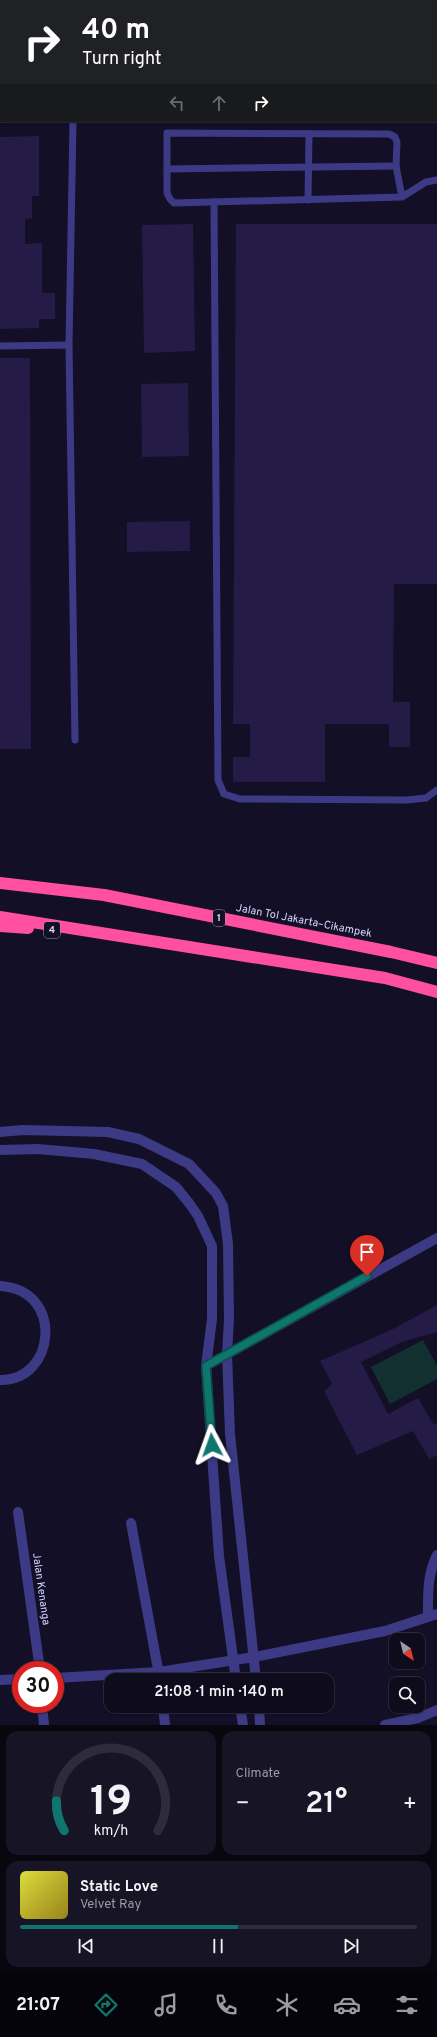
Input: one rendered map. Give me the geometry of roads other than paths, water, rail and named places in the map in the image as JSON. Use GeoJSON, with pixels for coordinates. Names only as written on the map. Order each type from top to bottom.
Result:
{"type":"FeatureCollection","features":[{"type":"Feature","properties":{"kind":"highway","name":"Jalan Tol Jakarta–Cikampek"},"geometry":{"type":"LineString","coordinates":[[0,883],[104,895],[391,952],[437,963]]}},
{"type":"Feature","properties":{"kind":"highway"},"geometry":{"type":"LineString","coordinates":[[0,917],[385,978],[437,992]]}},
{"type":"Feature","properties":{"kind":"highway","name":"4"},"geometry":{"type":"LineString","coordinates":[[0,926],[105,933]]}},
{"type":"Feature","properties":{"kind":"street"},"geometry":{"type":"LineString","coordinates":[[0,1132],[23,1130],[108,1132],[140,1139],[188,1164],[216,1193],[223,1206],[228,1244],[229,1319],[227,1354],[230,1434],[255,1673]]}},
{"type":"Feature","properties":{"kind":"street"},"geometry":{"type":"LineString","coordinates":[[0,1150],[38,1149],[94,1154],[142,1164],[176,1188],[198,1216],[212,1246],[212,1319],[206,1366],[219,1556],[235,1673]]}},
{"type":"Feature","properties":{"kind":"street"},"geometry":{"type":"LineString","coordinates":[[206,1366],[437,1238]]}},
{"type":"Feature","properties":{"kind":"street"},"geometry":{"type":"LineString","coordinates":[[0,1286],[11,1286],[28,1294],[40,1308],[46,1326],[45,1345],[37,1361],[23,1374],[5,1380],[0,1380]]}},
{"type":"Feature","properties":{"kind":"street","name":"Jalan Kenanga"},"geometry":{"type":"LineString","coordinates":[[18,1512],[39,1661]]}},
{"type":"Feature","properties":{"kind":"street"},"geometry":{"type":"LineString","coordinates":[[132,1523],[159,1673]]}},
{"type":"Feature","properties":{"kind":"street"},"geometry":{"type":"LineString","coordinates":[[174,1673],[385,1631],[432,1616],[428,1589],[430,1569],[437,1555]]}},
{"type":"Feature","properties":{"kind":"street"},"geometry":{"type":"LineString","coordinates":[[64,1678],[104,1677]]}},
{"type":"Feature","properties":{"kind":"street"},"geometry":{"type":"LineString","coordinates":[[0,1680],[12,1679]]}},
{"type":"Feature","properties":{"kind":"street"},"geometry":{"type":"LineString","coordinates":[[385,1725],[418,1718],[437,1710]]}},
{"type":"Feature","properties":{"kind":"street"},"geometry":{"type":"LineString","coordinates":[[43,1713],[44,1725]]}},
{"type":"Feature","properties":{"kind":"street"},"geometry":{"type":"LineString","coordinates":[[164,1713],[165,1725]]}},
{"type":"Feature","properties":{"kind":"street"},"geometry":{"type":"LineString","coordinates":[[241,1713],[243,1725]]}},
{"type":"Feature","properties":{"kind":"street"},"geometry":{"type":"LineString","coordinates":[[259,1713],[260,1725]]}},
{"type":"Feature","properties":{"kind":"lane"},"geometry":{"type":"LineString","coordinates":[[73,122],[69,345],[75,740]]}},
{"type":"Feature","properties":{"kind":"lane"},"geometry":{"type":"LineString","coordinates":[[402,197],[396,166],[397,142],[395,137],[389,134],[167,133],[167,193],[170,200],[174,203],[402,197],[426,182],[437,180]]}},
{"type":"Feature","properties":{"kind":"lane"},"geometry":{"type":"LineString","coordinates":[[308,200],[309,134]]}},
{"type":"Feature","properties":{"kind":"lane"},"geometry":{"type":"LineString","coordinates":[[167,169],[396,166]]}},
{"type":"Feature","properties":{"kind":"lane"},"geometry":{"type":"LineString","coordinates":[[214,202],[218,780],[224,794],[240,800],[407,800],[426,798],[437,790]]}},
{"type":"Feature","properties":{"kind":"lane"},"geometry":{"type":"LineString","coordinates":[[0,346],[69,345]]}}]}
